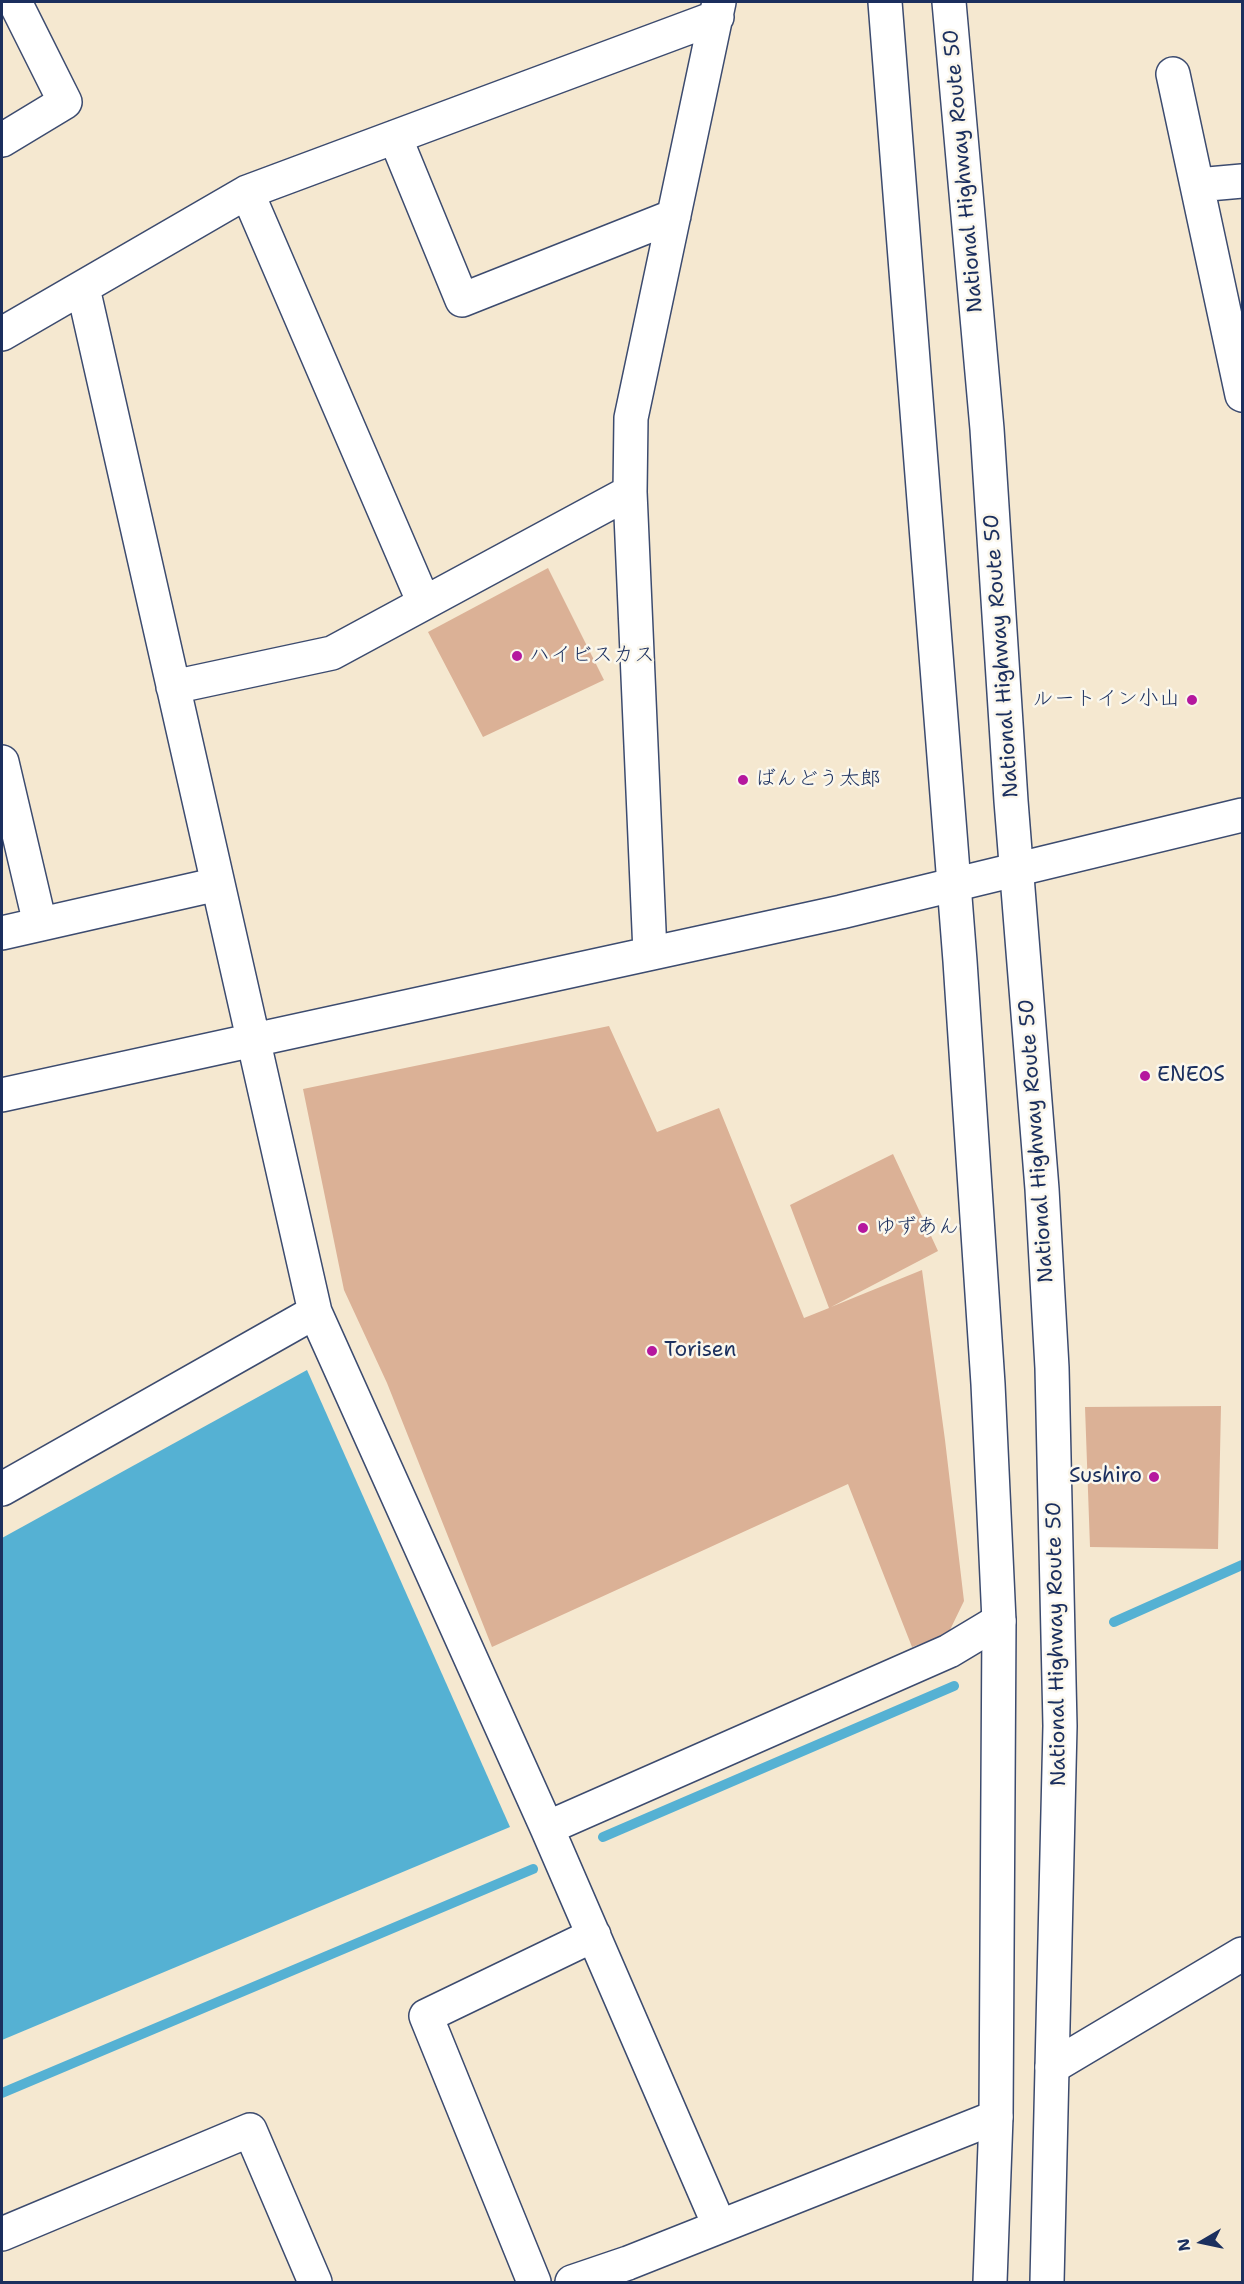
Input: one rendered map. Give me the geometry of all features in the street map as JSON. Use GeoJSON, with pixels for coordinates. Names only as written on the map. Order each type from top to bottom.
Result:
{"type":"FeatureCollection","features":[{"type":"Feature","properties":{"kind":"main road"},"geometry":{"type":"LineString","coordinates":[[2,140],[65,102],[15,2]]}},
{"type":"Feature","properties":{"kind":"main road"},"geometry":{"type":"LineString","coordinates":[[885,2],[955,885],[987,1384],[999,1621],[996,2117],[990,2283]]}},
{"type":"Feature","properties":{"kind":"main road","name":"National Highway Route 50"},"geometry":{"type":"LineString","coordinates":[[949,2],[987,429],[1016,871],[1042,1189],[1052,1380],[1060,1726],[1047,2283]]}},
{"type":"Feature","properties":{"kind":"main road"},"geometry":{"type":"LineString","coordinates":[[650,953],[630,492],[631,418],[718,9]]}},
{"type":"Feature","properties":{"kind":"main road"},"geometry":{"type":"LineString","coordinates":[[2,334],[247,192],[395,137],[718,9]]}},
{"type":"Feature","properties":{"kind":"main road"},"geometry":{"type":"LineString","coordinates":[[1173,74],[1242,395]]}},
{"type":"Feature","properties":{"kind":"main road"},"geometry":{"type":"LineString","coordinates":[[395,137],[462,300],[674,216]]}},
{"type":"Feature","properties":{"kind":"main road"},"geometry":{"type":"LineString","coordinates":[[1197,185],[1242,181]]}},
{"type":"Feature","properties":{"kind":"main road"},"geometry":{"type":"LineString","coordinates":[[247,192],[424,603]]}},
{"type":"Feature","properties":{"kind":"main road"},"geometry":{"type":"LineString","coordinates":[[83,288],[315,1312],[548,1828],[719,2226]]}},
{"type":"Feature","properties":{"kind":"main road"},"geometry":{"type":"LineString","coordinates":[[174,687],[332,653],[630,492]]}},
{"type":"Feature","properties":{"kind":"main road"},"geometry":{"type":"LineString","coordinates":[[2,762],[40,924]]}},
{"type":"Feature","properties":{"kind":"main road"},"geometry":{"type":"LineString","coordinates":[[2,1095],[955,885],[1242,815]]}},
{"type":"Feature","properties":{"kind":"main road"},"geometry":{"type":"LineString","coordinates":[[2,933],[218,884]]}},
{"type":"Feature","properties":{"kind":"main road"},"geometry":{"type":"LineString","coordinates":[[2,1485],[315,1312]]}},
{"type":"Feature","properties":{"kind":"main road"},"geometry":{"type":"LineString","coordinates":[[548,1828],[949,1651],[999,1621]]}},
{"type":"Feature","properties":{"kind":"main road"},"geometry":{"type":"LineString","coordinates":[[534,2283],[426,2016],[594,1935]]}},
{"type":"Feature","properties":{"kind":"main road"},"geometry":{"type":"LineString","coordinates":[[1052,2067],[1242,1954]]}},
{"type":"Feature","properties":{"kind":"main road"},"geometry":{"type":"LineString","coordinates":[[572,2283],[629,2273],[719,2226],[996,2117]]}},
{"type":"Feature","properties":{"kind":"main road"},"geometry":{"type":"LineString","coordinates":[[2,2234],[250,2130],[315,2283]]}},
{"type":"Feature","properties":{"kind":"water"},"geometry":{"type":"Polygon","coordinates":[[[307,1370],[510,1827],[2,2040],[2,1538],[307,1370]]]}},
{"type":"Feature","properties":{"kind":"building","name":"ハイビスカス"},"geometry":{"type":"Polygon","coordinates":[[[548,568],[604,680],[483,737],[428,632],[548,568]]]}},
{"type":"Feature","properties":{"kind":"building","name":"Torisen"},"geometry":{"type":"Polygon","coordinates":[[[609,1026],[657,1132],[719,1108],[804,1318],[829,1308],[790,1205],[893,1154],[938,1251],[831,1307],[922,1270],[964,1601],[948,1634],[912,1647],[848,1484],[492,1647],[387,1383],[344,1290],[303,1089],[609,1026]]]}},
{"type":"Feature","properties":{"kind":"building","name":"Sushiro"},"geometry":{"type":"Polygon","coordinates":[[[1221,1406],[1218,1549],[1090,1547],[1085,1407],[1221,1406]]]}},
{"type":"Feature","properties":{"kind":"waterway"},"geometry":{"type":"LineString","coordinates":[[1114,1622],[1242,1565]]}},
{"type":"Feature","properties":{"kind":"waterway"},"geometry":{"type":"LineString","coordinates":[[603,1837],[954,1686]]}},
{"type":"Feature","properties":{"kind":"waterway"},"geometry":{"type":"LineString","coordinates":[[2,2093],[533,1869]]}},
{"type":"Feature","properties":{"kind":"place","name":"ハイビスカス"},"geometry":{"type":"Point","coordinates":[517,656]}},
{"type":"Feature","properties":{"kind":"place","name":"ルートイン小山"},"geometry":{"type":"Point","coordinates":[1192,700]}},
{"type":"Feature","properties":{"kind":"place","name":"ばんどう太郎"},"geometry":{"type":"Point","coordinates":[743,780]}},
{"type":"Feature","properties":{"kind":"place","name":"ENEOS"},"geometry":{"type":"Point","coordinates":[1145,1076]}},
{"type":"Feature","properties":{"kind":"place","name":"ゆずあん"},"geometry":{"type":"Point","coordinates":[863,1228]}},
{"type":"Feature","properties":{"kind":"place","name":"Torisen"},"geometry":{"type":"Point","coordinates":[652,1351]}},
{"type":"Feature","properties":{"kind":"place","name":"Sushiro"},"geometry":{"type":"Point","coordinates":[1154,1477]}}]}
